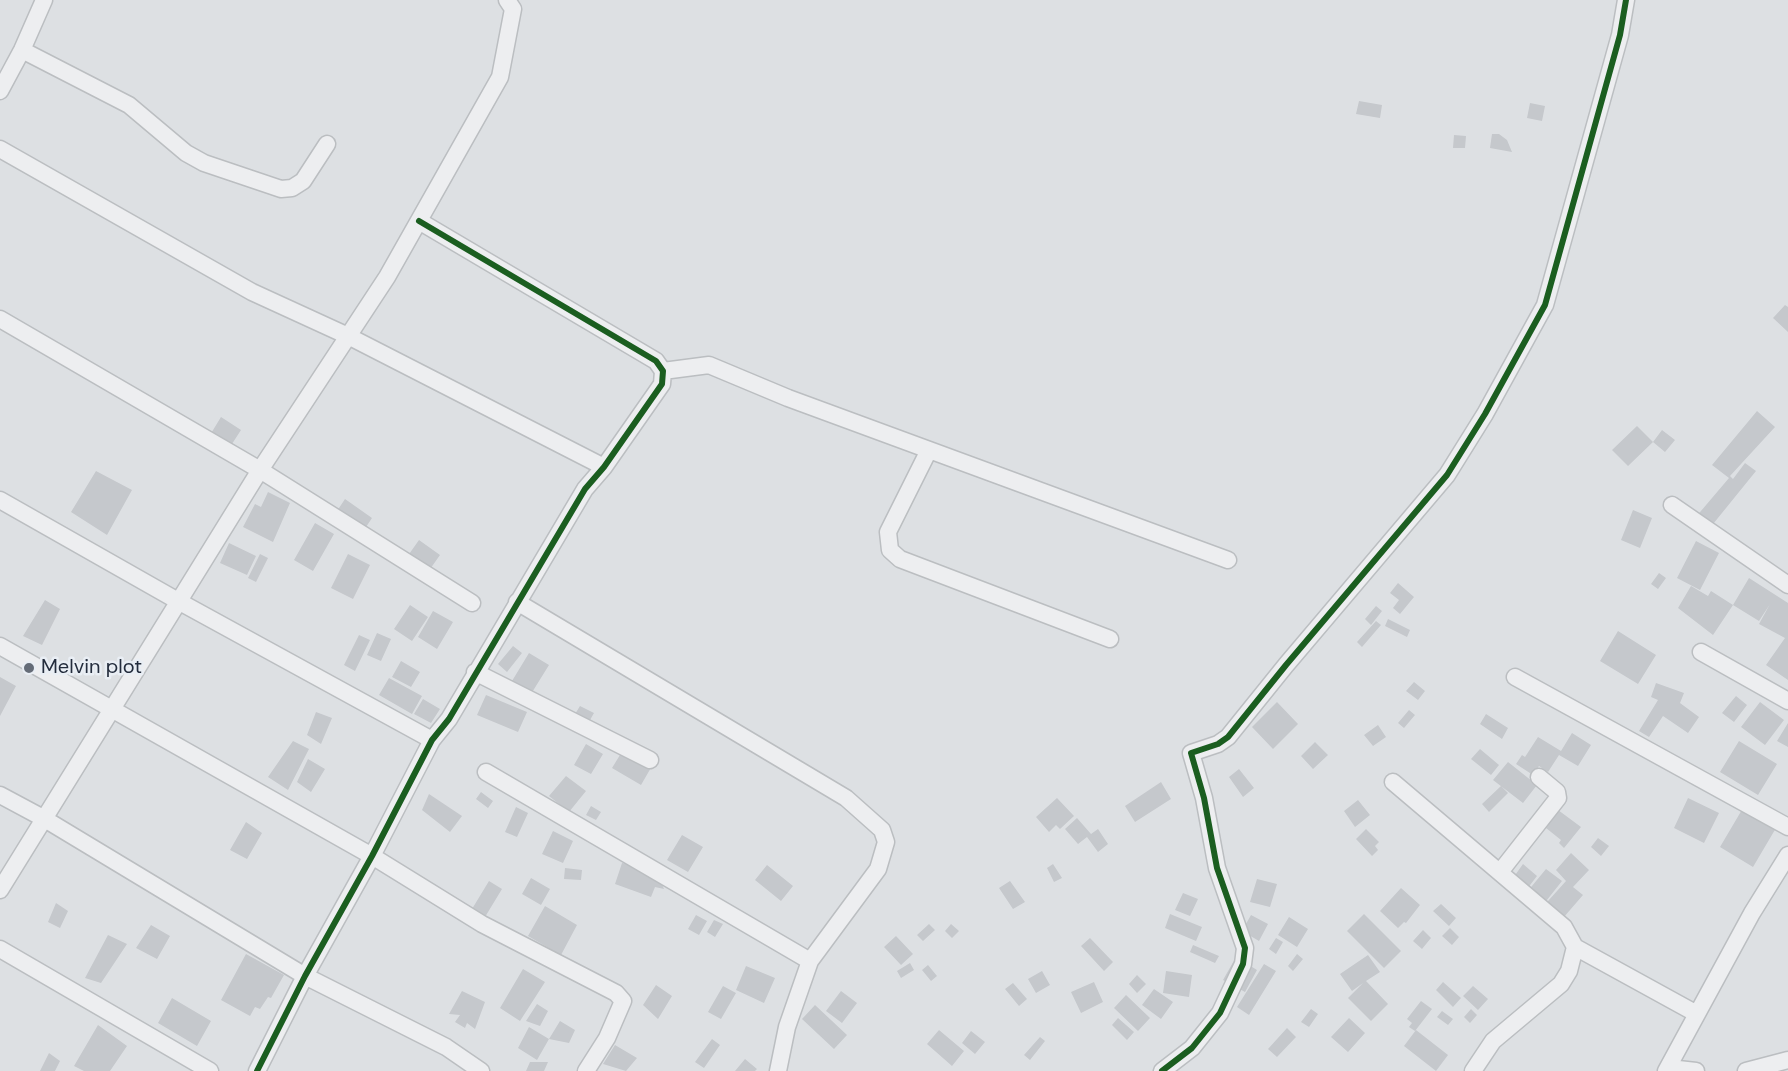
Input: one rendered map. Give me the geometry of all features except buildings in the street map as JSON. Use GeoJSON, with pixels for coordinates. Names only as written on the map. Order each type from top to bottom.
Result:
{"type":"FeatureCollection","features":[{"type":"Feature","properties":{"kind":"street"},"geometry":{"type":"LineString","coordinates":[[0,91],[22,50],[44,0]]}},
{"type":"Feature","properties":{"kind":"street"},"geometry":{"type":"LineString","coordinates":[[0,890],[110,709],[260,470],[387,277],[419,221],[500,77],[513,9],[507,0]]}},
{"type":"Feature","properties":{"kind":"street"},"geometry":{"type":"LineString","coordinates":[[1162,1071],[1192,1048],[1221,1013],[1243,964],[1245,948],[1217,868],[1204,798],[1191,753],[1218,744],[1228,738],[1286,665],[1447,475],[1485,414],[1545,305],[1620,35],[1626,0]]}},
{"type":"Feature","properties":{"kind":"street"},"geometry":{"type":"LineString","coordinates":[[22,50],[129,105],[186,153],[204,163],[281,189],[292,188],[303,181],[327,144]]}},
{"type":"Feature","properties":{"kind":"street"},"geometry":{"type":"LineString","coordinates":[[0,149],[252,292],[348,336],[604,467]]}},
{"type":"Feature","properties":{"kind":"street"},"geometry":{"type":"LineString","coordinates":[[260,1070],[305,976],[372,856],[432,740],[448,719],[585,489],[604,467],[662,384],[663,371],[656,361],[419,221]]}},
{"type":"Feature","properties":{"kind":"street"},"geometry":{"type":"LineString","coordinates":[[0,319],[260,470],[472,603]]}},
{"type":"Feature","properties":{"kind":"street"},"geometry":{"type":"LineString","coordinates":[[663,371],[709,365],[788,398],[1228,560]]}},
{"type":"Feature","properties":{"kind":"street"},"geometry":{"type":"LineString","coordinates":[[929,450],[888,532],[890,550],[900,559],[1110,639]]}},
{"type":"Feature","properties":{"kind":"street"},"geometry":{"type":"LineString","coordinates":[[0,500],[178,602],[432,740]]}},
{"type":"Feature","properties":{"kind":"street"},"geometry":{"type":"LineString","coordinates":[[1672,505],[1788,585]]}},
{"type":"Feature","properties":{"kind":"street"},"geometry":{"type":"LineString","coordinates":[[517,602],[846,798],[882,830],[886,842],[878,869],[810,961],[787,1027],[778,1071]]}},
{"type":"Feature","properties":{"kind":"street"},"geometry":{"type":"LineString","coordinates":[[0,646],[372,856],[482,924],[616,993],[623,1001],[607,1038],[586,1071]]}},
{"type":"Feature","properties":{"kind":"street"},"geometry":{"type":"LineString","coordinates":[[1701,652],[1788,700]]}},
{"type":"Feature","properties":{"kind":"street"},"geometry":{"type":"LineString","coordinates":[[475,672],[650,760]]}},
{"type":"Feature","properties":{"kind":"street"},"geometry":{"type":"LineString","coordinates":[[1515,677],[1788,827]]}},
{"type":"Feature","properties":{"kind":"street"},"geometry":{"type":"LineString","coordinates":[[486,772],[810,961]]}},
{"type":"Feature","properties":{"kind":"street"},"geometry":{"type":"LineString","coordinates":[[1500,872],[1558,798],[1557,792],[1539,777]]}},
{"type":"Feature","properties":{"kind":"street"},"geometry":{"type":"LineString","coordinates":[[1393,782],[1564,927],[1575,947],[1696,1014]]}},
{"type":"Feature","properties":{"kind":"street"},"geometry":{"type":"LineString","coordinates":[[0,795],[305,976],[446,1047],[481,1071]]}},
{"type":"Feature","properties":{"kind":"street"},"geometry":{"type":"LineString","coordinates":[[1696,1071],[1667,1070],[1752,913],[1788,855]]}},
{"type":"Feature","properties":{"kind":"street"},"geometry":{"type":"LineString","coordinates":[[1473,1071],[1493,1041],[1561,984],[1569,971],[1575,947]]}},
{"type":"Feature","properties":{"kind":"street"},"geometry":{"type":"LineString","coordinates":[[0,949],[210,1071]]}},
{"type":"Feature","properties":{"kind":"street"},"geometry":{"type":"LineString","coordinates":[[1746,1071],[1788,1060]]}},
{"type":"Feature","properties":{"kind":"cycle path"},"geometry":{"type":"LineString","coordinates":[[1162,1071],[1192,1048],[1220,1013],[1243,964],[1245,948],[1217,868],[1204,798],[1191,753],[1218,744],[1228,737],[1447,475],[1485,414],[1545,305],[1620,35],[1626,0]]}},
{"type":"Feature","properties":{"kind":"cycle path"},"geometry":{"type":"LineString","coordinates":[[257,1071],[305,976],[372,856],[432,740],[449,719],[585,489],[604,467],[662,384],[663,371],[656,361],[419,221]]}},
{"type":"Feature","properties":{"kind":"place","name":"Melvin plot"},"geometry":{"type":"Point","coordinates":[29,668]}}]}
